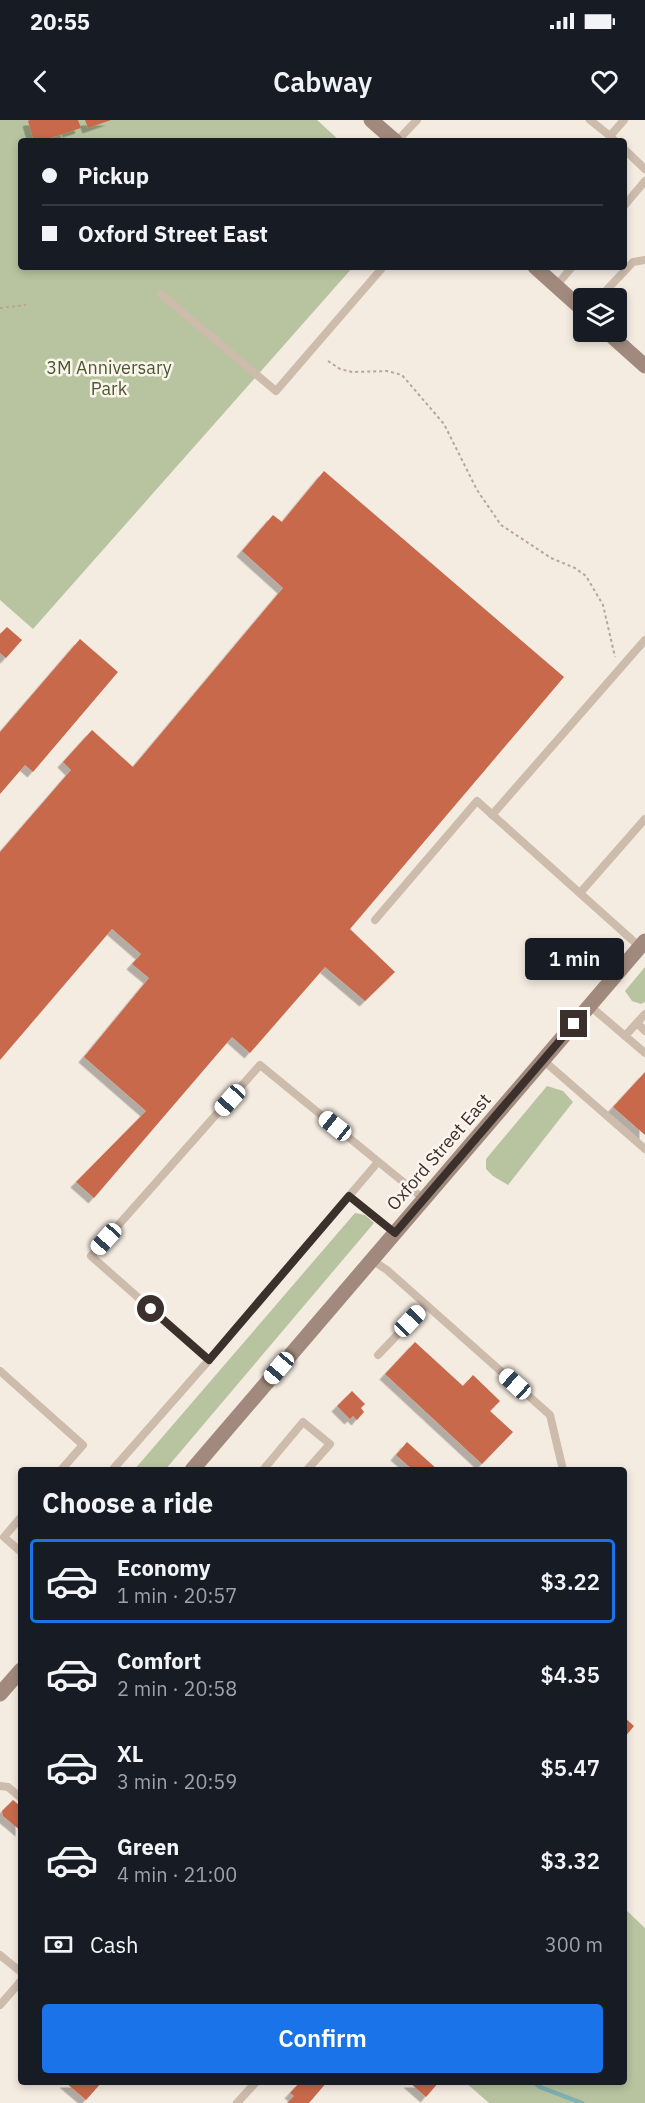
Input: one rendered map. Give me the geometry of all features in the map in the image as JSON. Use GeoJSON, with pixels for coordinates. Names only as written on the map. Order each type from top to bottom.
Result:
{"type":"FeatureCollection","features":[{"type":"Feature","properties":{"kind":"main road"},"geometry":{"type":"LineString","coordinates":[[371,120],[392,138]]}},
{"type":"Feature","properties":{"kind":"main road"},"geometry":{"type":"LineString","coordinates":[[538,270],[573,301]]}},
{"type":"Feature","properties":{"kind":"main road"},"geometry":{"type":"LineString","coordinates":[[618,342],[645,366]]}},
{"type":"Feature","properties":{"kind":"main road","name":"Oxford Street East"},"geometry":{"type":"LineString","coordinates":[[195,1467],[643,944]]}},
{"type":"Feature","properties":{"kind":"main road"},"geometry":{"type":"LineString","coordinates":[[0,1694],[18,1673]]}},
{"type":"Feature","properties":{"kind":"lane"},"geometry":{"type":"LineString","coordinates":[[399,138],[417,120]]}},
{"type":"Feature","properties":{"kind":"lane"},"geometry":{"type":"LineString","coordinates":[[590,120],[613,138],[624,120]]}},
{"type":"Feature","properties":{"kind":"lane"},"geometry":{"type":"LineString","coordinates":[[627,152],[645,169]]}},
{"type":"Feature","properties":{"kind":"lane"},"geometry":{"type":"LineString","coordinates":[[627,202],[645,181]]}},
{"type":"Feature","properties":{"kind":"lane"},"geometry":{"type":"LineString","coordinates":[[627,268],[633,262],[645,260]]}},
{"type":"Feature","properties":{"kind":"lane"},"geometry":{"type":"LineString","coordinates":[[161,294],[276,391],[380,270]]}},
{"type":"Feature","properties":{"kind":"lane"},"geometry":{"type":"LineString","coordinates":[[556,286],[569,270]]}},
{"type":"Feature","properties":{"kind":"lane"},"geometry":{"type":"LineString","coordinates":[[608,288],[625,270]]}},
{"type":"Feature","properties":{"kind":"lane"},"geometry":{"type":"LineString","coordinates":[[492,815],[645,640]]}},
{"type":"Feature","properties":{"kind":"lane"},"geometry":{"type":"LineString","coordinates":[[375,920],[477,801],[580,893],[643,944]]}},
{"type":"Feature","properties":{"kind":"lane"},"geometry":{"type":"LineString","coordinates":[[580,893],[645,819]]}},
{"type":"Feature","properties":{"kind":"lane"},"geometry":{"type":"LineString","coordinates":[[590,1006],[645,1053]]}},
{"type":"Feature","properties":{"kind":"lane"},"geometry":{"type":"LineString","coordinates":[[625,1036],[645,1014]]}},
{"type":"Feature","properties":{"kind":"lane"},"geometry":{"type":"LineString","coordinates":[[637,1023],[645,1031]]}},
{"type":"Feature","properties":{"kind":"lane"},"geometry":{"type":"LineString","coordinates":[[543,1060],[645,1149]]}},
{"type":"Feature","properties":{"kind":"lane"},"geometry":{"type":"LineString","coordinates":[[209,1360],[91,1256],[260,1065],[424,1199]]}},
{"type":"Feature","properties":{"kind":"lane"},"geometry":{"type":"LineString","coordinates":[[115,1467],[378,1162]]}},
{"type":"Feature","properties":{"kind":"lane"},"geometry":{"type":"LineString","coordinates":[[349,1196],[395,1233]]}},
{"type":"Feature","properties":{"kind":"lane"},"geometry":{"type":"LineString","coordinates":[[372,1260],[550,1416],[562,1467]]}},
{"type":"Feature","properties":{"kind":"lane"},"geometry":{"type":"LineString","coordinates":[[378,1354],[426,1305]]}},
{"type":"Feature","properties":{"kind":"lane"},"geometry":{"type":"LineString","coordinates":[[0,1371],[82,1445],[64,1467]]}},
{"type":"Feature","properties":{"kind":"lane"},"geometry":{"type":"LineString","coordinates":[[266,1467],[303,1422],[330,1444],[310,1467]]}},
{"type":"Feature","properties":{"kind":"lane"},"geometry":{"type":"LineString","coordinates":[[18,1521],[4,1537],[18,1549]]}},
{"type":"Feature","properties":{"kind":"lane"},"geometry":{"type":"LineString","coordinates":[[0,1786],[8,1787],[18,1795]]}},
{"type":"Feature","properties":{"kind":"lane"},"geometry":{"type":"LineString","coordinates":[[0,1955],[18,1970]]}},
{"type":"Feature","properties":{"kind":"lane"},"geometry":{"type":"LineString","coordinates":[[0,2005],[18,1984]]}},
{"type":"Feature","properties":{"kind":"lane"},"geometry":{"type":"LineString","coordinates":[[237,2103],[253,2085]]}},
{"type":"Feature","properties":{"kind":"path"},"geometry":{"type":"LineString","coordinates":[[0,308],[26,305]]}},
{"type":"Feature","properties":{"kind":"path"},"geometry":{"type":"LineString","coordinates":[[328,362],[340,369],[387,371],[402,375],[444,424],[477,490],[501,525],[551,558],[575,568],[586,576],[603,605],[619,669]]}},
{"type":"Feature","properties":{"kind":"green space","name":"3M Anniversary Park"},"geometry":{"type":"Polygon","coordinates":[[[0,120],[317,120],[337,138],[18,138],[18,270],[350,270],[33,629],[0,600],[0,120]]]}},
{"type":"Feature","properties":{"kind":"green space"},"geometry":{"type":"Polygon","coordinates":[[[645,967],[645,1002],[641,1004],[632,1001],[625,991],[645,967]]]}},
{"type":"Feature","properties":{"kind":"green space"},"geometry":{"type":"Polygon","coordinates":[[[547,1086],[563,1091],[573,1102],[508,1185],[486,1169],[486,1159],[547,1086]]]}},
{"type":"Feature","properties":{"kind":"green space"},"geometry":{"type":"Polygon","coordinates":[[[355,1213],[365,1215],[374,1223],[168,1467],[137,1467],[355,1213]]]}},
{"type":"Feature","properties":{"kind":"green space"},"geometry":{"type":"Polygon","coordinates":[[[627,1911],[645,1928],[645,2103],[489,2103],[468,2085],[627,2085],[627,1911]]]}},
{"type":"Feature","properties":{"kind":"building"},"geometry":{"type":"Polygon","coordinates":[[[78,120],[81,128],[50,138],[33,138],[28,121],[78,120]]]}},
{"type":"Feature","properties":{"kind":"building"},"geometry":{"type":"Polygon","coordinates":[[[85,120],[111,120],[88,128],[85,120]]]}},
{"type":"Feature","properties":{"kind":"building"},"geometry":{"type":"Polygon","coordinates":[[[324,471],[564,677],[350,929],[395,972],[365,1001],[325,967],[250,1053],[232,1037],[94,1198],[76,1182],[146,1111],[84,1057],[149,978],[132,964],[141,954],[112,929],[0,1060],[0,852],[71,770],[63,762],[92,730],[133,767],[283,588],[242,551],[273,515],[282,522],[324,471]]]}},
{"type":"Feature","properties":{"kind":"building"},"geometry":{"type":"Polygon","coordinates":[[[7,627],[22,640],[6,658],[0,653],[0,634],[7,627]]]}},
{"type":"Feature","properties":{"kind":"building"},"geometry":{"type":"Polygon","coordinates":[[[80,639],[118,672],[33,772],[25,765],[0,794],[0,732],[80,639]]]}},
{"type":"Feature","properties":{"kind":"building"},"geometry":{"type":"Polygon","coordinates":[[[645,1072],[645,1135],[613,1107],[645,1072]]]}},
{"type":"Feature","properties":{"kind":"building"},"geometry":{"type":"Polygon","coordinates":[[[415,1342],[463,1386],[473,1375],[500,1401],[490,1411],[513,1432],[482,1464],[385,1374],[415,1342]]]}},
{"type":"Feature","properties":{"kind":"building"},"geometry":{"type":"Polygon","coordinates":[[[352,1391],[365,1404],[361,1408],[364,1412],[357,1420],[353,1416],[350,1419],[337,1406],[352,1391]]]}},
{"type":"Feature","properties":{"kind":"building"},"geometry":{"type":"Polygon","coordinates":[[[407,1442],[435,1467],[410,1467],[396,1455],[407,1442]]]}},
{"type":"Feature","properties":{"kind":"building"},"geometry":{"type":"Polygon","coordinates":[[[627,1720],[634,1726],[627,1734],[627,1720]]]}},
{"type":"Feature","properties":{"kind":"building"},"geometry":{"type":"Polygon","coordinates":[[[13,1800],[18,1804],[18,1828],[3,1816],[2,1811],[13,1800]]]}},
{"type":"Feature","properties":{"kind":"building"},"geometry":{"type":"Polygon","coordinates":[[[68,2085],[99,2085],[86,2100],[68,2085]]]}},
{"type":"Feature","properties":{"kind":"building"},"geometry":{"type":"Polygon","coordinates":[[[297,2085],[324,2085],[309,2103],[287,2103],[294,2096],[290,2093],[297,2085]]]}},
{"type":"Feature","properties":{"kind":"building"},"geometry":{"type":"Polygon","coordinates":[[[412,2085],[436,2085],[426,2097],[412,2085]]]}},
{"type":"Feature","properties":{"kind":"waterway"},"geometry":{"type":"LineString","coordinates":[[538,2085],[582,2103]]}},
{"type":"Feature","properties":{"kind":"route"},"geometry":{"type":"LineString","coordinates":[[151,1309],[209,1360],[349,1196],[395,1233],[574,1024]]}}]}
